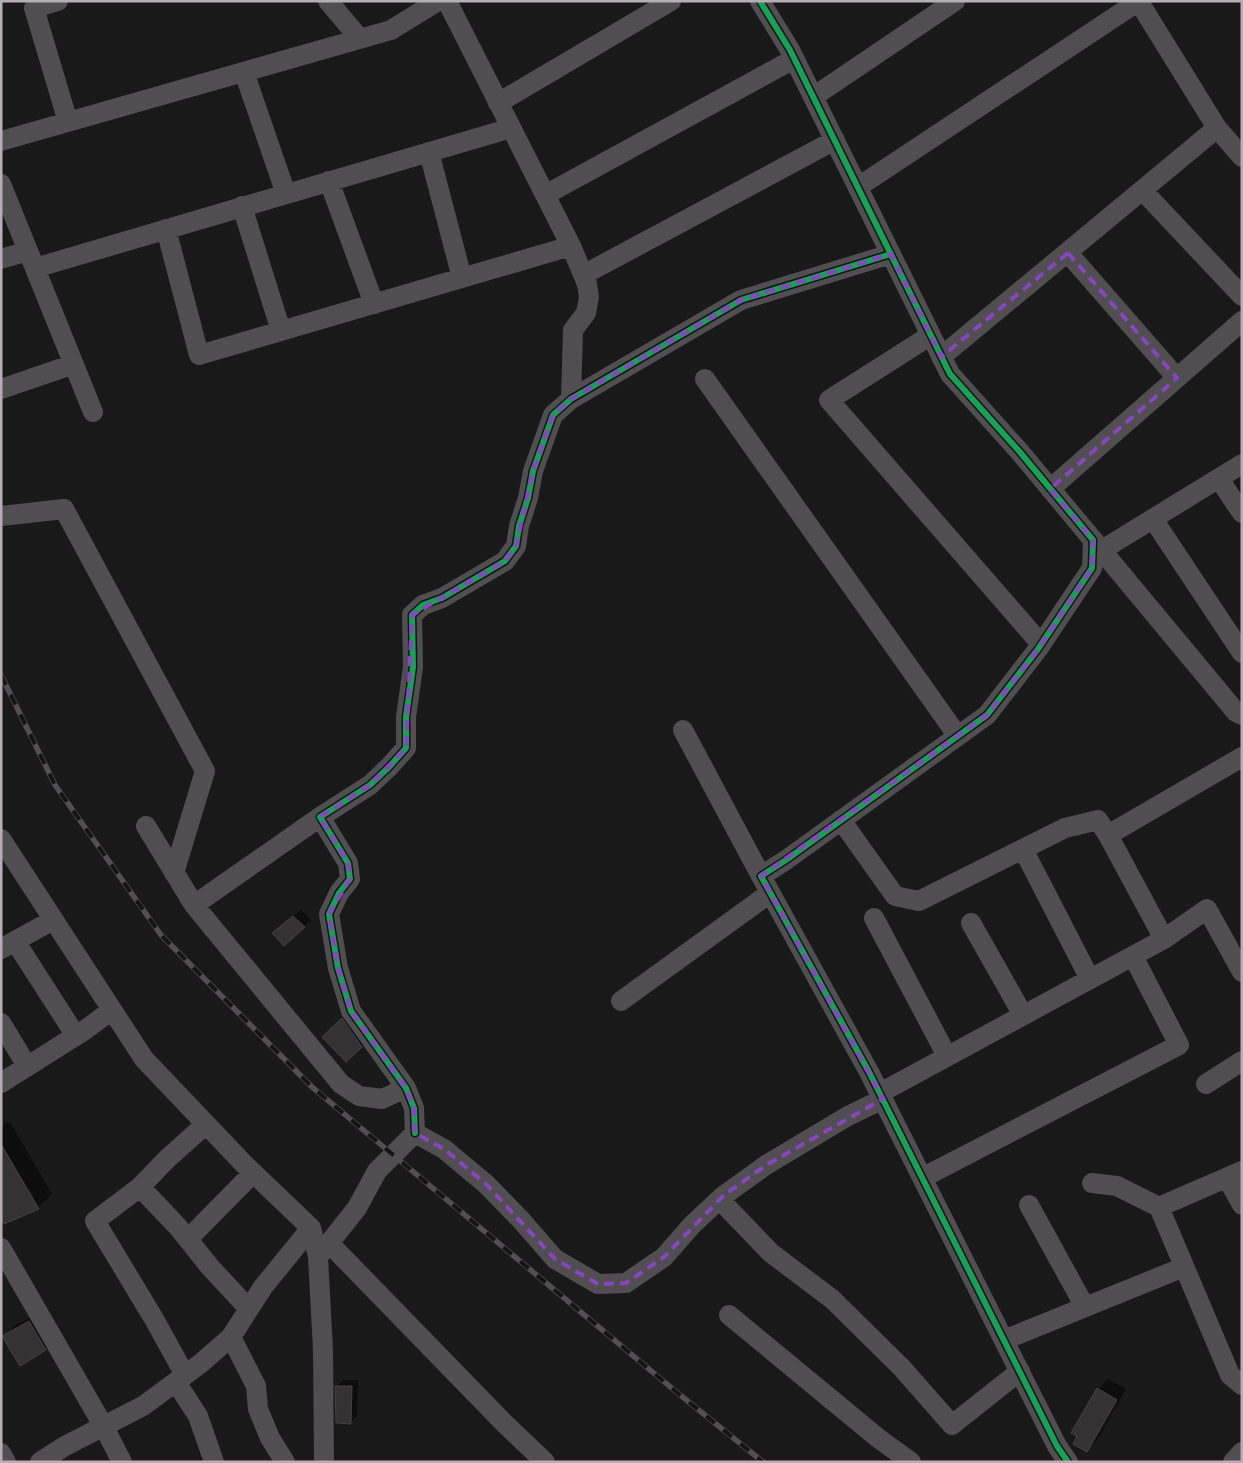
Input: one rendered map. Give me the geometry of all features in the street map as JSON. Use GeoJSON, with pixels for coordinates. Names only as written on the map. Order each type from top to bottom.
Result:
{"type":"FeatureCollection","features":[{"type":"Feature","properties":{"kind":"street"},"geometry":{"type":"LineString","coordinates":[[58,1],[34,8],[68,122]]}},
{"type":"Feature","properties":{"kind":"street"},"geometry":{"type":"LineString","coordinates":[[328,1],[360,39]]}},
{"type":"Feature","properties":{"kind":"street"},"geometry":{"type":"LineString","coordinates":[[1,140],[390,30],[438,1]]}},
{"type":"Feature","properties":{"kind":"street"},"geometry":{"type":"LineString","coordinates":[[447,1],[571,246],[583,275],[589,297],[586,313],[573,330],[571,399]]}},
{"type":"Feature","properties":{"kind":"street"},"geometry":{"type":"LineString","coordinates":[[498,102],[671,1]]}},
{"type":"Feature","properties":{"kind":"street"},"geometry":{"type":"LineString","coordinates":[[760,1],[794,59],[950,374],[1098,545],[1236,712],[1242,715]]}},
{"type":"Feature","properties":{"kind":"street"},"geometry":{"type":"LineString","coordinates":[[813,97],[955,1]]}},
{"type":"Feature","properties":{"kind":"street"},"geometry":{"type":"LineString","coordinates":[[858,187],[1132,3],[1217,128],[1242,157]]}},
{"type":"Feature","properties":{"kind":"street"},"geometry":{"type":"LineString","coordinates":[[545,195],[794,59]]}},
{"type":"Feature","properties":{"kind":"street"},"geometry":{"type":"LineString","coordinates":[[244,72],[286,194]]}},
{"type":"Feature","properties":{"kind":"street"},"geometry":{"type":"LineString","coordinates":[[1,259],[32,259],[166,229],[511,128]]}},
{"type":"Feature","properties":{"kind":"street"},"geometry":{"type":"LineString","coordinates":[[942,357],[1217,128]]}},
{"type":"Feature","properties":{"kind":"street"},"geometry":{"type":"LineString","coordinates":[[583,275],[835,140]]}},
{"type":"Feature","properties":{"kind":"street"},"geometry":{"type":"LineString","coordinates":[[429,152],[462,278]]}},
{"type":"Feature","properties":{"kind":"street"},"geometry":{"type":"LineString","coordinates":[[329,181],[374,304]]}},
{"type":"Feature","properties":{"kind":"street"},"geometry":{"type":"LineString","coordinates":[[1,184],[93,412]]}},
{"type":"Feature","properties":{"kind":"street"},"geometry":{"type":"LineString","coordinates":[[1143,191],[1242,296]]}},
{"type":"Feature","properties":{"kind":"street"},"geometry":{"type":"LineString","coordinates":[[242,206],[281,331]]}},
{"type":"Feature","properties":{"kind":"street"},"geometry":{"type":"LineString","coordinates":[[166,229],[199,356],[571,246]]}},
{"type":"Feature","properties":{"kind":"street"},"geometry":{"type":"LineString","coordinates":[[1068,252],[1178,378]]}},
{"type":"Feature","properties":{"kind":"street"},"geometry":{"type":"LineString","coordinates":[[194,905],[320,817],[370,785],[406,748],[406,718],[413,667],[412,615],[423,605],[442,598],[505,560],[516,546],[533,471],[553,415],[571,399],[741,300],[891,254]]}},
{"type":"Feature","properties":{"kind":"street"},"geometry":{"type":"LineString","coordinates":[[1050,489],[1242,322]]}},
{"type":"Feature","properties":{"kind":"street"},"geometry":{"type":"LineString","coordinates":[[930,335],[829,400],[1041,644]]}},
{"type":"Feature","properties":{"kind":"street"},"geometry":{"type":"LineString","coordinates":[[1,389],[74,364]]}},
{"type":"Feature","properties":{"kind":"street"},"geometry":{"type":"LineString","coordinates":[[705,379],[957,735]]}},
{"type":"Feature","properties":{"kind":"street"},"geometry":{"type":"LineString","coordinates":[[1098,545],[1153,519],[1242,464]]}},
{"type":"Feature","properties":{"kind":"street"},"geometry":{"type":"LineString","coordinates":[[1219,479],[1242,513]]}},
{"type":"Feature","properties":{"kind":"street"},"geometry":{"type":"LineString","coordinates":[[1,516],[64,509],[205,772],[174,873]]}},
{"type":"Feature","properties":{"kind":"street"},"geometry":{"type":"LineString","coordinates":[[1153,519],[1242,652]]}},
{"type":"Feature","properties":{"kind":"street"},"geometry":{"type":"LineString","coordinates":[[621,1001],[765,884],[786,860],[987,715],[1041,644],[1092,568],[1098,545]]}},
{"type":"Feature","properties":{"kind":"street"},"geometry":{"type":"LineString","coordinates":[[683,730],[881,1096],[1057,1446],[1068,1462]]}},
{"type":"Feature","properties":{"kind":"street"},"geometry":{"type":"LineString","coordinates":[[1108,835],[1242,757]]}},
{"type":"Feature","properties":{"kind":"street"},"geometry":{"type":"LineString","coordinates":[[320,817],[348,863],[350,879],[339,893],[329,914],[338,968],[351,1011],[406,1088],[414,1108],[414,1132],[377,1171],[357,1208],[324,1250],[324,1462]]}},
{"type":"Feature","properties":{"kind":"street"},"geometry":{"type":"LineString","coordinates":[[841,820],[895,896],[919,901],[1065,828],[1098,820],[1164,939]]}},
{"type":"Feature","properties":{"kind":"street"},"geometry":{"type":"LineString","coordinates":[[146,826],[194,905],[341,1084],[359,1096],[382,1099],[406,1088]]}},
{"type":"Feature","properties":{"kind":"street"},"geometry":{"type":"LineString","coordinates":[[1,839],[144,1059],[253,1173],[311,1228],[324,1250],[544,1462]]}},
{"type":"Feature","properties":{"kind":"street"},"geometry":{"type":"LineString","coordinates":[[1023,849],[1090,979]]}},
{"type":"Feature","properties":{"kind":"street"},"geometry":{"type":"LineString","coordinates":[[414,1132],[444,1149],[486,1184],[555,1259],[598,1284],[626,1283],[664,1257],[692,1225],[720,1200],[766,1165],[947,1056],[1164,939],[1207,908],[1242,972]]}},
{"type":"Feature","properties":{"kind":"street"},"geometry":{"type":"LineString","coordinates":[[874,918],[947,1056]]}},
{"type":"Feature","properties":{"kind":"street"},"geometry":{"type":"LineString","coordinates":[[53,920],[8,945],[76,1036]]}},
{"type":"Feature","properties":{"kind":"street"},"geometry":{"type":"LineString","coordinates":[[971,923],[1023,1015]]}},
{"type":"Feature","properties":{"kind":"street"},"geometry":{"type":"LineString","coordinates":[[922,1178],[1179,1045],[1133,956]]}},
{"type":"Feature","properties":{"kind":"street"},"geometry":{"type":"LineString","coordinates":[[1,1083],[76,1036],[112,1010]]}},
{"type":"Feature","properties":{"kind":"street"},"geometry":{"type":"LineString","coordinates":[[1,1023],[27,1066]]}},
{"type":"Feature","properties":{"kind":"street"},"geometry":{"type":"LineString","coordinates":[[1206,1084],[1242,1061]]}},
{"type":"Feature","properties":{"kind":"street"},"geometry":{"type":"LineString","coordinates":[[206,1124],[140,1187],[95,1221],[154,1319],[198,1416],[214,1462]]}},
{"type":"Feature","properties":{"kind":"street"},"geometry":{"type":"LineString","coordinates":[[188,1239],[253,1173]]}},
{"type":"Feature","properties":{"kind":"street"},"geometry":{"type":"LineString","coordinates":[[1159,1207],[1234,1174],[1242,1205]]}},
{"type":"Feature","properties":{"kind":"street"},"geometry":{"type":"LineString","coordinates":[[1092,1183],[1117,1186],[1159,1207],[1230,1375],[1242,1386]]}},
{"type":"Feature","properties":{"kind":"street"},"geometry":{"type":"LineString","coordinates":[[140,1187],[249,1309]]}},
{"type":"Feature","properties":{"kind":"street"},"geometry":{"type":"LineString","coordinates":[[720,1200],[771,1253],[832,1299],[902,1368],[952,1424],[1020,1371]]}},
{"type":"Feature","properties":{"kind":"street"},"geometry":{"type":"LineString","coordinates":[[1029,1205],[1085,1307]]}},
{"type":"Feature","properties":{"kind":"street"},"geometry":{"type":"LineString","coordinates":[[40,1462],[65,1446],[143,1406],[180,1379],[231,1337],[264,1287],[311,1228]]}},
{"type":"Feature","properties":{"kind":"street"},"geometry":{"type":"LineString","coordinates":[[1,1248],[104,1427],[122,1462]]}},
{"type":"Feature","properties":{"kind":"street"},"geometry":{"type":"LineString","coordinates":[[1004,1340],[1184,1266]]}},
{"type":"Feature","properties":{"kind":"street"},"geometry":{"type":"LineString","coordinates":[[729,1315],[878,1438],[911,1462]]}},
{"type":"Feature","properties":{"kind":"street"},"geometry":{"type":"LineString","coordinates":[[231,1337],[256,1386],[258,1409],[270,1438],[285,1462]]}},
{"type":"Feature","properties":{"kind":"street"},"geometry":{"type":"LineString","coordinates":[[1233,1462],[1242,1452]]}},
{"type":"Feature","properties":{"kind":"street"},"geometry":{"type":"LineString","coordinates":[[1,1453],[6,1462]]}},
{"type":"Feature","properties":{"kind":"highlighted area"},"geometry":{"type":"Polygon","coordinates":[[[1068,253],[1177,378],[1050,489],[1093,540],[1092,568],[1038,649],[987,715],[761,876],[883,1099],[766,1165],[723,1196],[664,1257],[626,1283],[598,1284],[555,1259],[486,1184],[444,1149],[415,1133],[414,1108],[406,1088],[351,1011],[338,968],[329,914],[350,879],[348,863],[320,817],[370,785],[406,748],[412,615],[505,561],[516,546],[533,471],[553,415],[571,399],[741,300],[891,254],[941,357],[1068,253]]]}},
{"type":"Feature","properties":{"kind":"building"},"geometry":{"type":"Polygon","coordinates":[[[293,916],[305,927],[284,946],[272,933],[293,916]]]}},
{"type":"Feature","properties":{"kind":"building"},"geometry":{"type":"Polygon","coordinates":[[[342,1018],[362,1047],[346,1062],[322,1037],[342,1018]]]}},
{"type":"Feature","properties":{"kind":"building"},"geometry":{"type":"Polygon","coordinates":[[[1,1144],[39,1209],[4,1224],[1,1219],[1,1144]]]}},
{"type":"Feature","properties":{"kind":"building"},"geometry":{"type":"Polygon","coordinates":[[[29,1321],[46,1350],[20,1366],[2,1336],[29,1321]]]}},
{"type":"Feature","properties":{"kind":"building"},"geometry":{"type":"Polygon","coordinates":[[[335,1386],[352,1386],[351,1424],[336,1423],[335,1386]]]}},
{"type":"Feature","properties":{"kind":"building"},"geometry":{"type":"Polygon","coordinates":[[[1097,1388],[1117,1400],[1087,1452],[1073,1444],[1077,1436],[1071,1433],[1097,1388]]]}},
{"type":"Feature","properties":{"kind":"railway"},"geometry":{"type":"LineString","coordinates":[[1,675],[55,785],[161,935],[312,1087],[674,1390],[763,1462]]}},
{"type":"Feature","properties":{"kind":"cycle path"},"geometry":{"type":"LineString","coordinates":[[760,1],[790,50],[950,374],[1019,451],[1093,540],[1092,568],[1038,649],[987,715],[761,876],[869,1072],[1057,1446],[1068,1462]]}},
{"type":"Feature","properties":{"kind":"cycle path"},"geometry":{"type":"LineString","coordinates":[[415,1133],[414,1108],[406,1088],[351,1011],[338,968],[329,914],[339,893],[350,879],[348,863],[320,817],[370,785],[406,748],[406,717],[413,667],[412,615],[423,605],[442,598],[505,561],[516,546],[533,471],[553,415],[571,399],[741,300],[891,254]]}}]}
